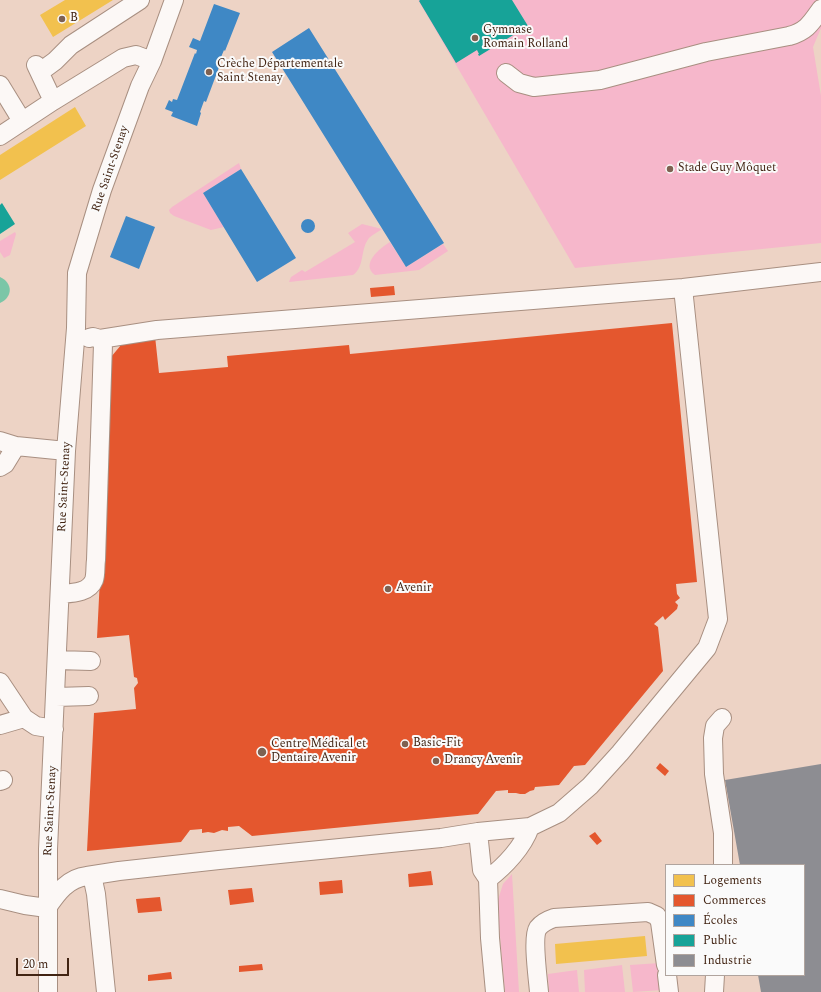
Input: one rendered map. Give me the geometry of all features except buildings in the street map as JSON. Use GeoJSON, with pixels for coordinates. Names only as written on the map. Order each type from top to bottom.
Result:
{"type":"FeatureCollection","features":[{"type":"Feature","properties":{"kind":"street"},"geometry":{"type":"LineString","coordinates":[[53,101],[38,68],[55,61],[71,45],[140,0]]}},
{"type":"Feature","properties":{"kind":"street","name":"Rue Saint-Stenay"},"geometry":{"type":"LineString","coordinates":[[48,992],[48,848],[66,452],[77,273],[103,189],[140,86],[152,61],[174,0]]}},
{"type":"Feature","properties":{"kind":"street"},"geometry":{"type":"LineString","coordinates":[[506,73],[519,83],[534,87],[600,80],[706,52],[795,35],[806,29],[821,9]]}},
{"type":"Feature","properties":{"kind":"street"},"geometry":{"type":"LineString","coordinates":[[0,136],[123,58],[136,55],[152,61]]}},
{"type":"Feature","properties":{"kind":"street"},"geometry":{"type":"LineString","coordinates":[[0,85],[22,121]]}},
{"type":"Feature","properties":{"kind":"street"},"geometry":{"type":"LineString","coordinates":[[74,341],[93,337],[100,339],[157,330],[683,288],[821,272]]}},
{"type":"Feature","properties":{"kind":"street"},"geometry":{"type":"LineString","coordinates":[[0,899],[25,905],[48,908],[67,884],[80,877],[125,870],[441,838],[478,832],[530,827],[559,813],[590,786],[707,648],[718,619],[683,288]]}},
{"type":"Feature","properties":{"kind":"street"},"geometry":{"type":"LineString","coordinates":[[60,594],[81,592],[90,586],[94,580],[96,560],[103,344],[100,339]]}},
{"type":"Feature","properties":{"kind":"street"},"geometry":{"type":"LineString","coordinates":[[0,467],[5,464],[8,443],[66,452]]}},
{"type":"Feature","properties":{"kind":"street"},"geometry":{"type":"LineString","coordinates":[[57,660],[91,661]]}},
{"type":"Feature","properties":{"kind":"street"},"geometry":{"type":"LineString","coordinates":[[0,682],[24,718],[36,726],[54,729]]}},
{"type":"Feature","properties":{"kind":"street"},"geometry":{"type":"LineString","coordinates":[[56,697],[89,696]]}},
{"type":"Feature","properties":{"kind":"street"},"geometry":{"type":"LineString","coordinates":[[0,725],[24,718]]}},
{"type":"Feature","properties":{"kind":"street"},"geometry":{"type":"LineString","coordinates":[[722,718],[715,726],[713,738],[714,774],[723,833],[723,864]]}},
{"type":"Feature","properties":{"kind":"street"},"geometry":{"type":"LineString","coordinates":[[488,879],[498,872],[526,838],[530,827]]}},
{"type":"Feature","properties":{"kind":"street"},"geometry":{"type":"LineString","coordinates":[[478,832],[482,870],[488,879],[490,938],[495,992]]}},
{"type":"Feature","properties":{"kind":"street"},"geometry":{"type":"LineString","coordinates":[[87,876],[93,880],[95,886],[106,992]]}},
{"type":"Feature","properties":{"kind":"street"},"geometry":{"type":"LineString","coordinates":[[539,992],[535,939],[537,929],[544,922],[554,918],[648,912],[657,916],[660,922],[665,958]]}},
{"type":"Feature","properties":{"kind":"street"},"geometry":{"type":"LineString","coordinates":[[667,976],[669,992]]}},
{"type":"Feature","properties":{"kind":"street"},"geometry":{"type":"LineString","coordinates":[[714,992],[715,976]]}},
{"type":"Feature","properties":{"kind":"shaded area","name":"Stade Guy Môquet"},"geometry":{"type":"Polygon","coordinates":[[[418,0],[821,0],[821,28],[813,47],[821,96],[821,243],[575,268],[418,0]]]}},
{"type":"Feature","properties":{"kind":"shaded area"},"geometry":{"type":"Polygon","coordinates":[[[239,163],[241,169],[203,193],[224,227],[211,230],[174,216],[170,213],[169,210],[172,207],[239,163]]]}},
{"type":"Feature","properties":{"kind":"shaded area"},"geometry":{"type":"Polygon","coordinates":[[[362,224],[382,229],[369,238],[366,242],[361,263],[357,272],[353,275],[289,282],[291,277],[302,270],[305,272],[355,242],[348,233],[362,224]]]}},
{"type":"Feature","properties":{"kind":"shaded area"},"geometry":{"type":"Polygon","coordinates":[[[15,232],[16,234],[10,255],[4,258],[0,252],[0,241],[15,232]]]}},
{"type":"Feature","properties":{"kind":"shaded area"},"geometry":{"type":"Polygon","coordinates":[[[390,242],[406,267],[443,244],[448,251],[419,270],[375,275],[371,271],[371,261],[381,248],[390,242]]]}},
{"type":"Feature","properties":{"kind":"shaded area"},"geometry":{"type":"Polygon","coordinates":[[[0,277],[7,283],[10,290],[7,297],[0,303],[0,277]]]}},
{"type":"Feature","properties":{"kind":"shaded area"},"geometry":{"type":"Polygon","coordinates":[[[512,874],[519,992],[505,992],[497,903],[503,884],[512,874]]]}},
{"type":"Feature","properties":{"kind":"shaded area"},"geometry":{"type":"Polygon","coordinates":[[[660,963],[662,990],[633,992],[630,965],[660,963]]]}},
{"type":"Feature","properties":{"kind":"shaded area"},"geometry":{"type":"Polygon","coordinates":[[[622,965],[625,992],[585,992],[584,970],[622,965]]]}},
{"type":"Feature","properties":{"kind":"shaded area"},"geometry":{"type":"Polygon","coordinates":[[[577,970],[579,992],[549,992],[548,974],[577,970]]]}},
{"type":"Feature","properties":{"kind":"place","name":"B"},"geometry":{"type":"Point","coordinates":[62,19]}},
{"type":"Feature","properties":{"kind":"place","name":"Gymnase Romain Rolland"},"geometry":{"type":"Point","coordinates":[475,38]}},
{"type":"Feature","properties":{"kind":"place","name":"Crèche Départementale Saint Stenay"},"geometry":{"type":"Point","coordinates":[209,72]}},
{"type":"Feature","properties":{"kind":"place","name":"Stade Guy Môquet"},"geometry":{"type":"Point","coordinates":[670,169]}},
{"type":"Feature","properties":{"kind":"place","name":"Avenir"},"geometry":{"type":"Point","coordinates":[388,589]}},
{"type":"Feature","properties":{"kind":"place","name":"Basic-Fit"},"geometry":{"type":"Point","coordinates":[405,744]}},
{"type":"Feature","properties":{"kind":"place","name":"Centre Médical et Dentaire Avenir"},"geometry":{"type":"Point","coordinates":[262,752]}},
{"type":"Feature","properties":{"kind":"place","name":"Drancy Avenir"},"geometry":{"type":"Point","coordinates":[436,761]}}]}
